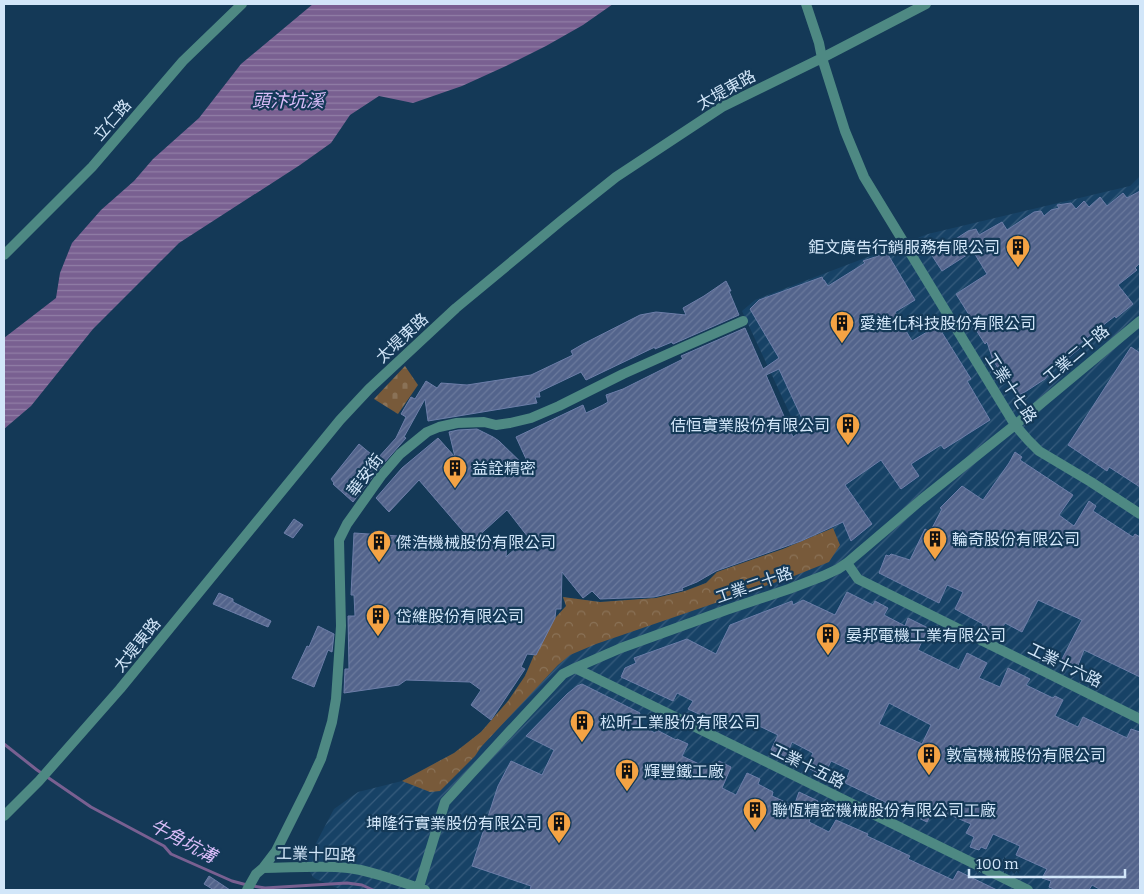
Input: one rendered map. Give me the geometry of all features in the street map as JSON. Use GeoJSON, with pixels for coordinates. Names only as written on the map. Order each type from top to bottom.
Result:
{"type":"FeatureCollection","features":[{"type":"Feature","properties":{"kind":"street","name":"立仁路"},"geometry":{"type":"LineString","coordinates":[[4,255],[92,167],[183,61],[242,4]]}},
{"type":"Feature","properties":{"kind":"street","name":"工業十七路"},"geometry":{"type":"LineString","coordinates":[[806,4],[845,130],[864,177],[1015,424],[1039,451],[1140,514]]}},
{"type":"Feature","properties":{"kind":"street","name":"太堤東路"},"geometry":{"type":"LineString","coordinates":[[4,816],[39,781],[126,681],[340,420],[376,382],[456,308],[616,177],[722,107],[926,4]]}},
{"type":"Feature","properties":{"kind":"street","name":"工業二十路"},"geometry":{"type":"LineString","coordinates":[[420,890],[445,802],[563,674],[621,648],[838,569],[1140,320]]}},
{"type":"Feature","properties":{"kind":"street","name":"華安街"},"geometry":{"type":"LineString","coordinates":[[247,890],[276,851],[321,759],[332,722],[336,699],[341,626],[339,540],[347,524],[381,476],[400,454],[427,432],[439,427],[457,423],[484,422],[496,425],[531,418],[623,374],[743,321]]}},
{"type":"Feature","properties":{"kind":"street","name":"工業十六路"},"geometry":{"type":"LineString","coordinates":[[847,563],[858,578],[1140,719]]}},
{"type":"Feature","properties":{"kind":"street","name":"工業十五路"},"geometry":{"type":"LineString","coordinates":[[575,668],[1028,890]]}},
{"type":"Feature","properties":{"kind":"street","name":"工業十四路"},"geometry":{"type":"LineString","coordinates":[[260,871],[331,867],[347,868],[364,871],[420,890]]}},
{"type":"Feature","properties":{"kind":"shaded area"},"geometry":{"type":"Polygon","coordinates":[[[1140,176],[1140,890],[342,890],[313,877],[304,862],[334,809],[358,792],[402,781],[454,753],[481,732],[508,701],[525,676],[534,655],[543,641],[546,628],[566,606],[563,597],[600,602],[656,598],[685,591],[706,583],[717,572],[799,542],[839,519],[742,311],[755,300],[928,234],[1130,186],[1140,176]]]}},
{"type":"Feature","properties":{"kind":"green space"},"geometry":{"type":"Polygon","coordinates":[[[405,366],[418,385],[398,414],[374,399],[405,366]]]}},
{"type":"Feature","properties":{"kind":"green space"},"geometry":{"type":"Polygon","coordinates":[[[833,528],[840,545],[829,562],[794,576],[596,644],[570,655],[558,665],[481,747],[475,756],[440,791],[430,792],[402,781],[454,753],[481,732],[508,701],[525,676],[534,655],[543,641],[546,628],[566,606],[563,597],[600,602],[656,598],[685,591],[706,583],[717,572],[783,549],[833,528]]]}},
{"type":"Feature","properties":{"kind":"water","name":"頭汴坑溪"},"geometry":{"type":"Polygon","coordinates":[[[313,4],[613,4],[583,25],[546,46],[462,86],[413,103],[379,96],[350,115],[331,143],[179,243],[93,329],[31,406],[4,429],[4,338],[56,298],[60,273],[72,243],[101,210],[134,181],[153,159],[199,118],[241,64],[313,4]]]}},
{"type":"Feature","properties":{"kind":"building"},"geometry":{"type":"Polygon","coordinates":[[[1140,191],[1140,263],[1135,268],[1137,270],[1118,285],[1133,304],[1078,345],[1080,348],[1062,363],[1060,360],[1046,372],[1048,375],[1045,379],[1016,396],[993,360],[987,342],[985,344],[956,294],[987,274],[973,251],[942,271],[929,251],[937,245],[940,249],[968,231],[976,229],[979,235],[1002,222],[1007,230],[1034,212],[1041,211],[1044,216],[1051,210],[1059,208],[1057,205],[1071,203],[1076,209],[1084,201],[1089,207],[1100,197],[1107,206],[1123,193],[1127,198],[1140,191]]]}},
{"type":"Feature","properties":{"kind":"building"},"geometry":{"type":"Polygon","coordinates":[[[887,253],[915,300],[895,312],[912,341],[937,326],[971,379],[967,381],[990,420],[944,449],[941,445],[911,464],[919,476],[901,489],[881,460],[845,485],[872,524],[851,541],[843,522],[801,541],[716,571],[682,588],[683,590],[654,597],[600,599],[592,591],[583,598],[562,572],[561,609],[556,609],[555,618],[536,655],[527,654],[521,667],[525,669],[491,720],[471,705],[481,690],[470,682],[406,680],[399,685],[344,693],[345,669],[349,669],[348,616],[355,616],[354,595],[351,595],[354,533],[414,537],[414,535],[468,537],[419,480],[389,512],[376,498],[402,468],[438,438],[455,457],[449,432],[477,429],[499,441],[533,474],[516,437],[583,405],[586,413],[603,405],[608,402],[606,395],[623,389],[683,359],[681,356],[745,328],[763,369],[779,358],[750,309],[759,300],[822,277],[828,286],[865,263],[863,261],[887,253]],[[779,369],[766,375],[793,437],[806,427],[779,369]],[[507,510],[474,540],[507,541],[506,557],[528,537],[507,510]]]}},
{"type":"Feature","properties":{"kind":"building"},"geometry":{"type":"Polygon","coordinates":[[[726,281],[739,315],[673,344],[672,342],[655,349],[655,347],[586,380],[581,372],[539,392],[540,397],[535,397],[537,403],[428,421],[425,399],[404,437],[406,438],[353,502],[333,484],[331,479],[359,444],[377,459],[396,438],[406,417],[401,414],[411,397],[415,399],[426,381],[437,388],[441,383],[467,385],[531,375],[573,355],[571,351],[640,315],[656,312],[686,315],[683,308],[726,281]]]}},
{"type":"Feature","properties":{"kind":"building"},"geometry":{"type":"Polygon","coordinates":[[[1131,347],[1140,353],[1140,487],[1109,467],[1107,471],[1068,445],[1131,347]]]}},
{"type":"Feature","properties":{"kind":"building"},"geometry":{"type":"Polygon","coordinates":[[[1015,452],[1022,457],[1020,460],[1073,495],[1059,515],[1074,526],[1089,501],[1096,506],[1093,511],[1133,537],[1135,534],[1140,537],[1140,677],[1084,650],[1077,668],[1061,661],[1082,620],[1038,600],[1022,632],[1005,623],[999,634],[955,609],[963,592],[947,585],[939,603],[879,573],[886,555],[889,556],[891,554],[910,560],[925,529],[930,532],[942,509],[940,508],[962,486],[983,500],[1015,452]]]}},
{"type":"Feature","properties":{"kind":"building"},"geometry":{"type":"Polygon","coordinates":[[[294,519],[303,525],[293,538],[284,533],[294,519]]]}},
{"type":"Feature","properties":{"kind":"building"},"geometry":{"type":"Polygon","coordinates":[[[847,592],[873,605],[875,601],[888,608],[884,615],[905,626],[908,618],[928,628],[918,650],[959,670],[967,653],[987,663],[979,678],[1000,687],[1008,668],[1030,679],[1026,685],[1053,698],[1055,696],[1063,700],[1055,716],[1078,727],[1083,717],[1127,738],[1131,729],[1140,732],[1140,890],[1101,890],[1092,885],[1089,890],[1056,890],[1049,887],[1051,881],[1042,878],[1047,869],[1016,855],[1020,846],[993,834],[986,849],[981,847],[979,850],[970,847],[974,837],[966,833],[971,824],[934,808],[927,822],[845,783],[850,770],[831,761],[824,776],[806,767],[813,753],[792,742],[786,757],[771,750],[778,735],[736,715],[731,727],[702,712],[701,715],[688,709],[693,701],[677,693],[673,701],[621,677],[625,668],[636,663],[634,658],[687,639],[716,654],[730,625],[792,601],[793,605],[803,600],[835,615],[847,592]],[[889,703],[879,724],[922,744],[931,725],[889,703]]]}},
{"type":"Feature","properties":{"kind":"building"},"geometry":{"type":"Polygon","coordinates":[[[219,593],[271,621],[268,627],[213,604],[219,593]]]}},
{"type":"Feature","properties":{"kind":"building"},"geometry":{"type":"Polygon","coordinates":[[[318,626],[334,634],[332,652],[328,650],[314,687],[292,678],[318,626]]]}},
{"type":"Feature","properties":{"kind":"building"},"geometry":{"type":"Polygon","coordinates":[[[582,684],[640,713],[636,723],[655,733],[657,730],[688,744],[682,756],[714,771],[719,761],[731,767],[722,788],[736,795],[747,773],[760,779],[758,784],[773,792],[772,796],[794,806],[799,792],[818,801],[809,822],[829,832],[836,820],[868,834],[867,836],[910,856],[908,859],[953,880],[958,871],[997,890],[530,890],[531,886],[472,866],[498,786],[511,761],[542,775],[554,750],[526,736],[567,694],[582,684]]]}},
{"type":"Feature","properties":{"kind":"building"},"geometry":{"type":"Polygon","coordinates":[[[209,876],[230,890],[214,890],[204,884],[209,876]]]}},
{"type":"Feature","properties":{"kind":"waterway","name":"牛角坑溝"},"geometry":{"type":"LineString","coordinates":[[4,744],[37,770],[91,807],[164,846],[171,854],[232,881],[247,885]]}},
{"type":"Feature","properties":{"kind":"waterway","name":"牛角坑溝"},"geometry":{"type":"LineString","coordinates":[[253,886],[265,888],[347,883],[362,885],[373,890]]}},
{"type":"Feature","properties":{"kind":"place","name":"鉅文廣告行銷服務有限公司"},"geometry":{"type":"Point","coordinates":[1018,268]}},
{"type":"Feature","properties":{"kind":"place","name":"愛進化科技股份有限公司"},"geometry":{"type":"Point","coordinates":[842,344]}},
{"type":"Feature","properties":{"kind":"place","name":"佶恒實業股份有限公司"},"geometry":{"type":"Point","coordinates":[848,446]}},
{"type":"Feature","properties":{"kind":"place","name":"益詮精密"},"geometry":{"type":"Point","coordinates":[455,489]}},
{"type":"Feature","properties":{"kind":"place","name":"輪奇股份有限公司"},"geometry":{"type":"Point","coordinates":[935,560]}},
{"type":"Feature","properties":{"kind":"place","name":"傑浩機械股份有限公司"},"geometry":{"type":"Point","coordinates":[379,563]}},
{"type":"Feature","properties":{"kind":"place","name":"岱維股份有限公司"},"geometry":{"type":"Point","coordinates":[378,637]}},
{"type":"Feature","properties":{"kind":"place","name":"晏邦電機工業有限公司"},"geometry":{"type":"Point","coordinates":[828,656]}},
{"type":"Feature","properties":{"kind":"place","name":"松昕工業股份有限公司"},"geometry":{"type":"Point","coordinates":[582,743]}},
{"type":"Feature","properties":{"kind":"place","name":"敦富機械股份有限公司"},"geometry":{"type":"Point","coordinates":[929,776]}},
{"type":"Feature","properties":{"kind":"place","name":"輝豐鐵工廠"},"geometry":{"type":"Point","coordinates":[627,792]}},
{"type":"Feature","properties":{"kind":"place","name":"聯恆精密機械股份有限公司工廠"},"geometry":{"type":"Point","coordinates":[755,831]}},
{"type":"Feature","properties":{"kind":"place","name":"坤隆行實業股份有限公司"},"geometry":{"type":"Point","coordinates":[559,844]}}]}
